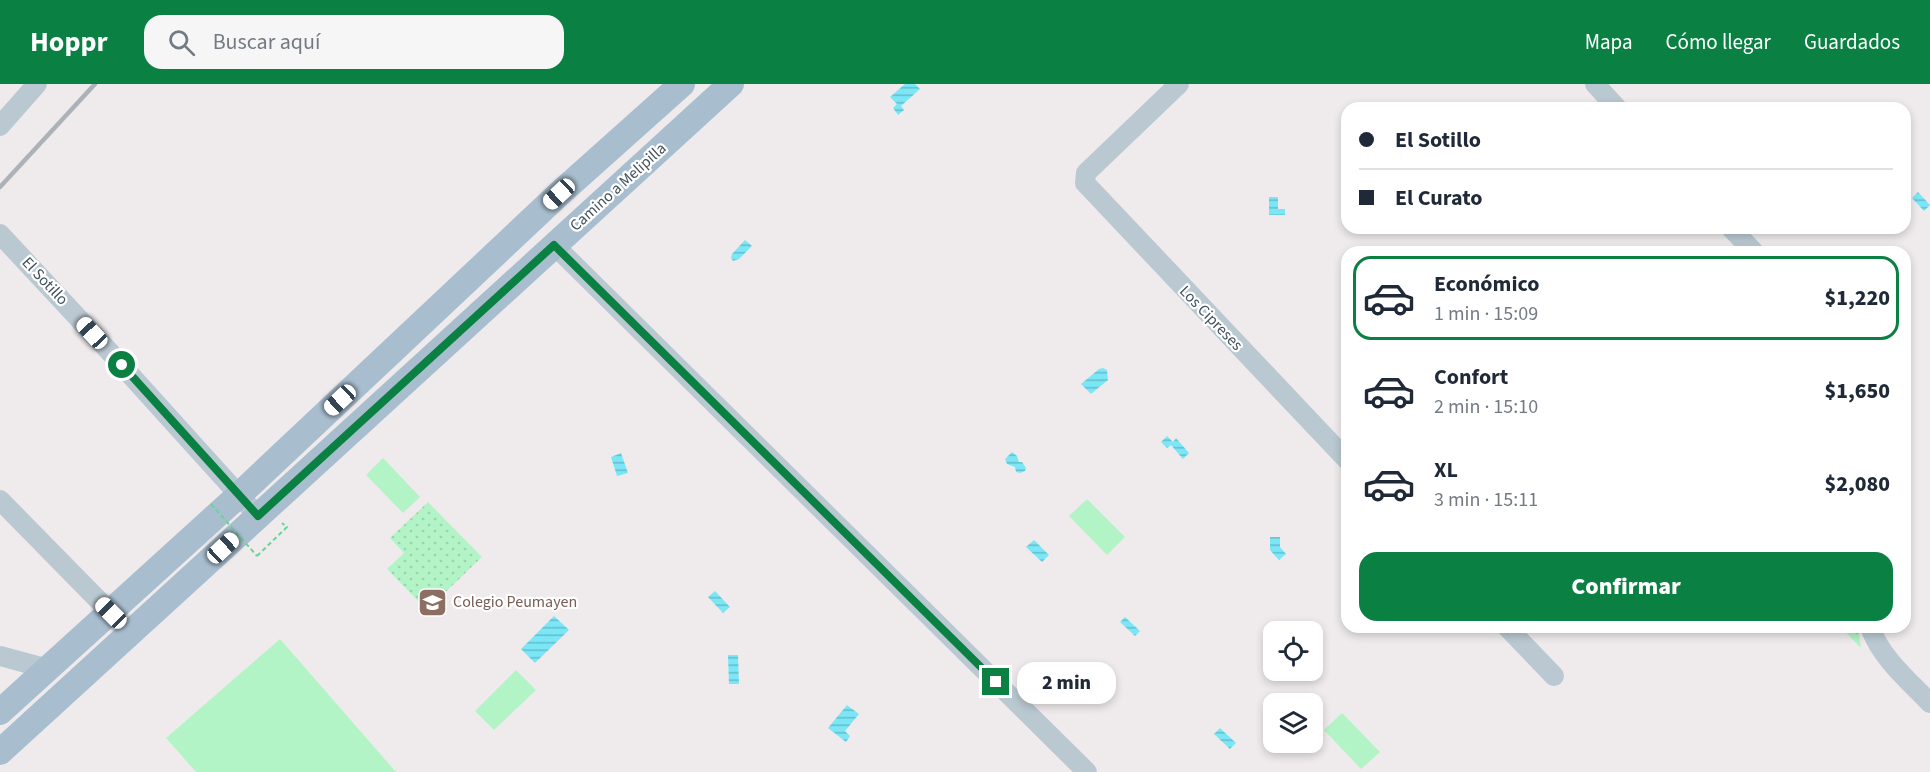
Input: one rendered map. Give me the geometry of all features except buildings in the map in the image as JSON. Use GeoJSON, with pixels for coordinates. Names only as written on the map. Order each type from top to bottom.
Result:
{"type":"FeatureCollection","features":[{"type":"Feature","properties":{"kind":"main road","name":"Camino a Melipilla"},"geometry":{"type":"LineString","coordinates":[[0,712],[239,495],[559,194],[682,84]]}},
{"type":"Feature","properties":{"kind":"main road","name":"Camino a Melipilla"},"geometry":{"type":"LineString","coordinates":[[0,752],[731,84]]}},
{"type":"Feature","properties":{"kind":"street"},"geometry":{"type":"LineString","coordinates":[[0,126],[37,84]]}},
{"type":"Feature","properties":{"kind":"street","name":"Los Cipreses"},"geometry":{"type":"LineString","coordinates":[[1179,84],[1086,173],[1084,178],[1087,187],[1341,454]]}},
{"type":"Feature","properties":{"kind":"street"},"geometry":{"type":"LineString","coordinates":[[1595,84],[1612,102]]}},
{"type":"Feature","properties":{"kind":"street","name":"El Sotillo"},"geometry":{"type":"LineString","coordinates":[[0,234],[258,516]]}},
{"type":"Feature","properties":{"kind":"street"},"geometry":{"type":"LineString","coordinates":[[1737,234],[1748,246]]}},
{"type":"Feature","properties":{"kind":"street"},"geometry":{"type":"LineString","coordinates":[[554,245],[1087,772]]}},
{"type":"Feature","properties":{"kind":"street"},"geometry":{"type":"LineString","coordinates":[[0,500],[111,613]]}},
{"type":"Feature","properties":{"kind":"street"},"geometry":{"type":"LineString","coordinates":[[1513,633],[1554,676]]}},
{"type":"Feature","properties":{"kind":"street"},"geometry":{"type":"LineString","coordinates":[[1872,633],[1891,662],[1930,703]]}},
{"type":"Feature","properties":{"kind":"street"},"geometry":{"type":"LineString","coordinates":[[0,656],[48,669]]}},
{"type":"Feature","properties":{"kind":"path"},"geometry":{"type":"LineString","coordinates":[[211,504],[257,556],[277,537]]}},
{"type":"Feature","properties":{"kind":"green space"},"geometry":{"type":"Polygon","coordinates":[[[383,458],[420,497],[403,513],[366,475],[383,458]]]}},
{"type":"Feature","properties":{"kind":"green space"},"geometry":{"type":"Polygon","coordinates":[[[1087,499],[1125,537],[1107,555],[1069,516],[1087,499]]]}},
{"type":"Feature","properties":{"kind":"green space"},"geometry":{"type":"Polygon","coordinates":[[[428,502],[482,557],[427,610],[387,569],[404,553],[390,538],[428,502]]]}},
{"type":"Feature","properties":{"kind":"green space"},"geometry":{"type":"Polygon","coordinates":[[[1847,633],[1859,633],[1861,648],[1847,633]]]}},
{"type":"Feature","properties":{"kind":"green space"},"geometry":{"type":"Polygon","coordinates":[[[280,639],[396,772],[196,772],[166,738],[280,639]]]}},
{"type":"Feature","properties":{"kind":"green space"},"geometry":{"type":"Polygon","coordinates":[[[516,670],[536,690],[494,730],[475,711],[516,670]]]}},
{"type":"Feature","properties":{"kind":"green space"},"geometry":{"type":"Polygon","coordinates":[[[1342,713],[1380,752],[1361,769],[1324,730],[1342,713]]]}},
{"type":"Feature","properties":{"kind":"water"},"geometry":{"type":"Polygon","coordinates":[[[905,84],[915,84],[920,89],[901,106],[904,110],[898,115],[893,108],[897,104],[890,97],[905,84]]]}},
{"type":"Feature","properties":{"kind":"water"},"geometry":{"type":"Polygon","coordinates":[[[1918,192],[1930,205],[1924,211],[1912,198],[1918,192]]]}},
{"type":"Feature","properties":{"kind":"water"},"geometry":{"type":"Polygon","coordinates":[[[1269,197],[1278,197],[1278,209],[1285,209],[1285,215],[1269,215],[1269,197]]]}},
{"type":"Feature","properties":{"kind":"water"},"geometry":{"type":"Polygon","coordinates":[[[745,240],[752,246],[739,259],[733,261],[732,254],[745,240]]]}},
{"type":"Feature","properties":{"kind":"water"},"geometry":{"type":"Polygon","coordinates":[[[1103,368],[1107,370],[1108,380],[1091,394],[1081,384],[1103,368]]]}},
{"type":"Feature","properties":{"kind":"water"},"geometry":{"type":"Polygon","coordinates":[[[1167,436],[1173,442],[1176,438],[1189,453],[1183,459],[1171,445],[1167,448],[1161,442],[1167,436]]]}},
{"type":"Feature","properties":{"kind":"water"},"geometry":{"type":"Polygon","coordinates":[[[1012,452],[1017,456],[1019,462],[1022,462],[1026,468],[1025,471],[1016,472],[1015,467],[1007,464],[1005,459],[1012,452]]]}},
{"type":"Feature","properties":{"kind":"water"},"geometry":{"type":"Polygon","coordinates":[[[621,453],[628,473],[617,476],[611,457],[621,453]]]}},
{"type":"Feature","properties":{"kind":"water"},"geometry":{"type":"Polygon","coordinates":[[[1270,537],[1280,537],[1280,547],[1286,554],[1279,560],[1270,550],[1270,537]]]}},
{"type":"Feature","properties":{"kind":"water"},"geometry":{"type":"Polygon","coordinates":[[[1034,540],[1049,555],[1042,562],[1026,547],[1034,540]]]}},
{"type":"Feature","properties":{"kind":"water"},"geometry":{"type":"Polygon","coordinates":[[[715,591],[730,607],[723,613],[708,597],[715,591]]]}},
{"type":"Feature","properties":{"kind":"water"},"geometry":{"type":"Polygon","coordinates":[[[554,616],[569,630],[535,663],[521,649],[554,616]]]}},
{"type":"Feature","properties":{"kind":"water"},"geometry":{"type":"Polygon","coordinates":[[[1125,617],[1140,631],[1135,636],[1120,622],[1125,617]]]}},
{"type":"Feature","properties":{"kind":"water"},"geometry":{"type":"Polygon","coordinates":[[[728,655],[738,655],[739,684],[729,684],[728,655]]]}},
{"type":"Feature","properties":{"kind":"water"},"geometry":{"type":"Polygon","coordinates":[[[847,705],[859,714],[845,731],[850,736],[846,742],[828,728],[847,705]]]}},
{"type":"Feature","properties":{"kind":"water"},"geometry":{"type":"Polygon","coordinates":[[[1220,728],[1236,743],[1230,749],[1214,734],[1220,728]]]}},
{"type":"Feature","properties":{"kind":"railway"},"geometry":{"type":"LineString","coordinates":[[0,187],[95,84]]}},
{"type":"Feature","properties":{"kind":"place","name":"Colegio Peumayen"},"geometry":{"type":"Point","coordinates":[432,602]}},
{"type":"Feature","properties":{"kind":"route"},"geometry":{"type":"LineString","coordinates":[[122,365],[258,516],[554,245],[996,682]]}}]}
